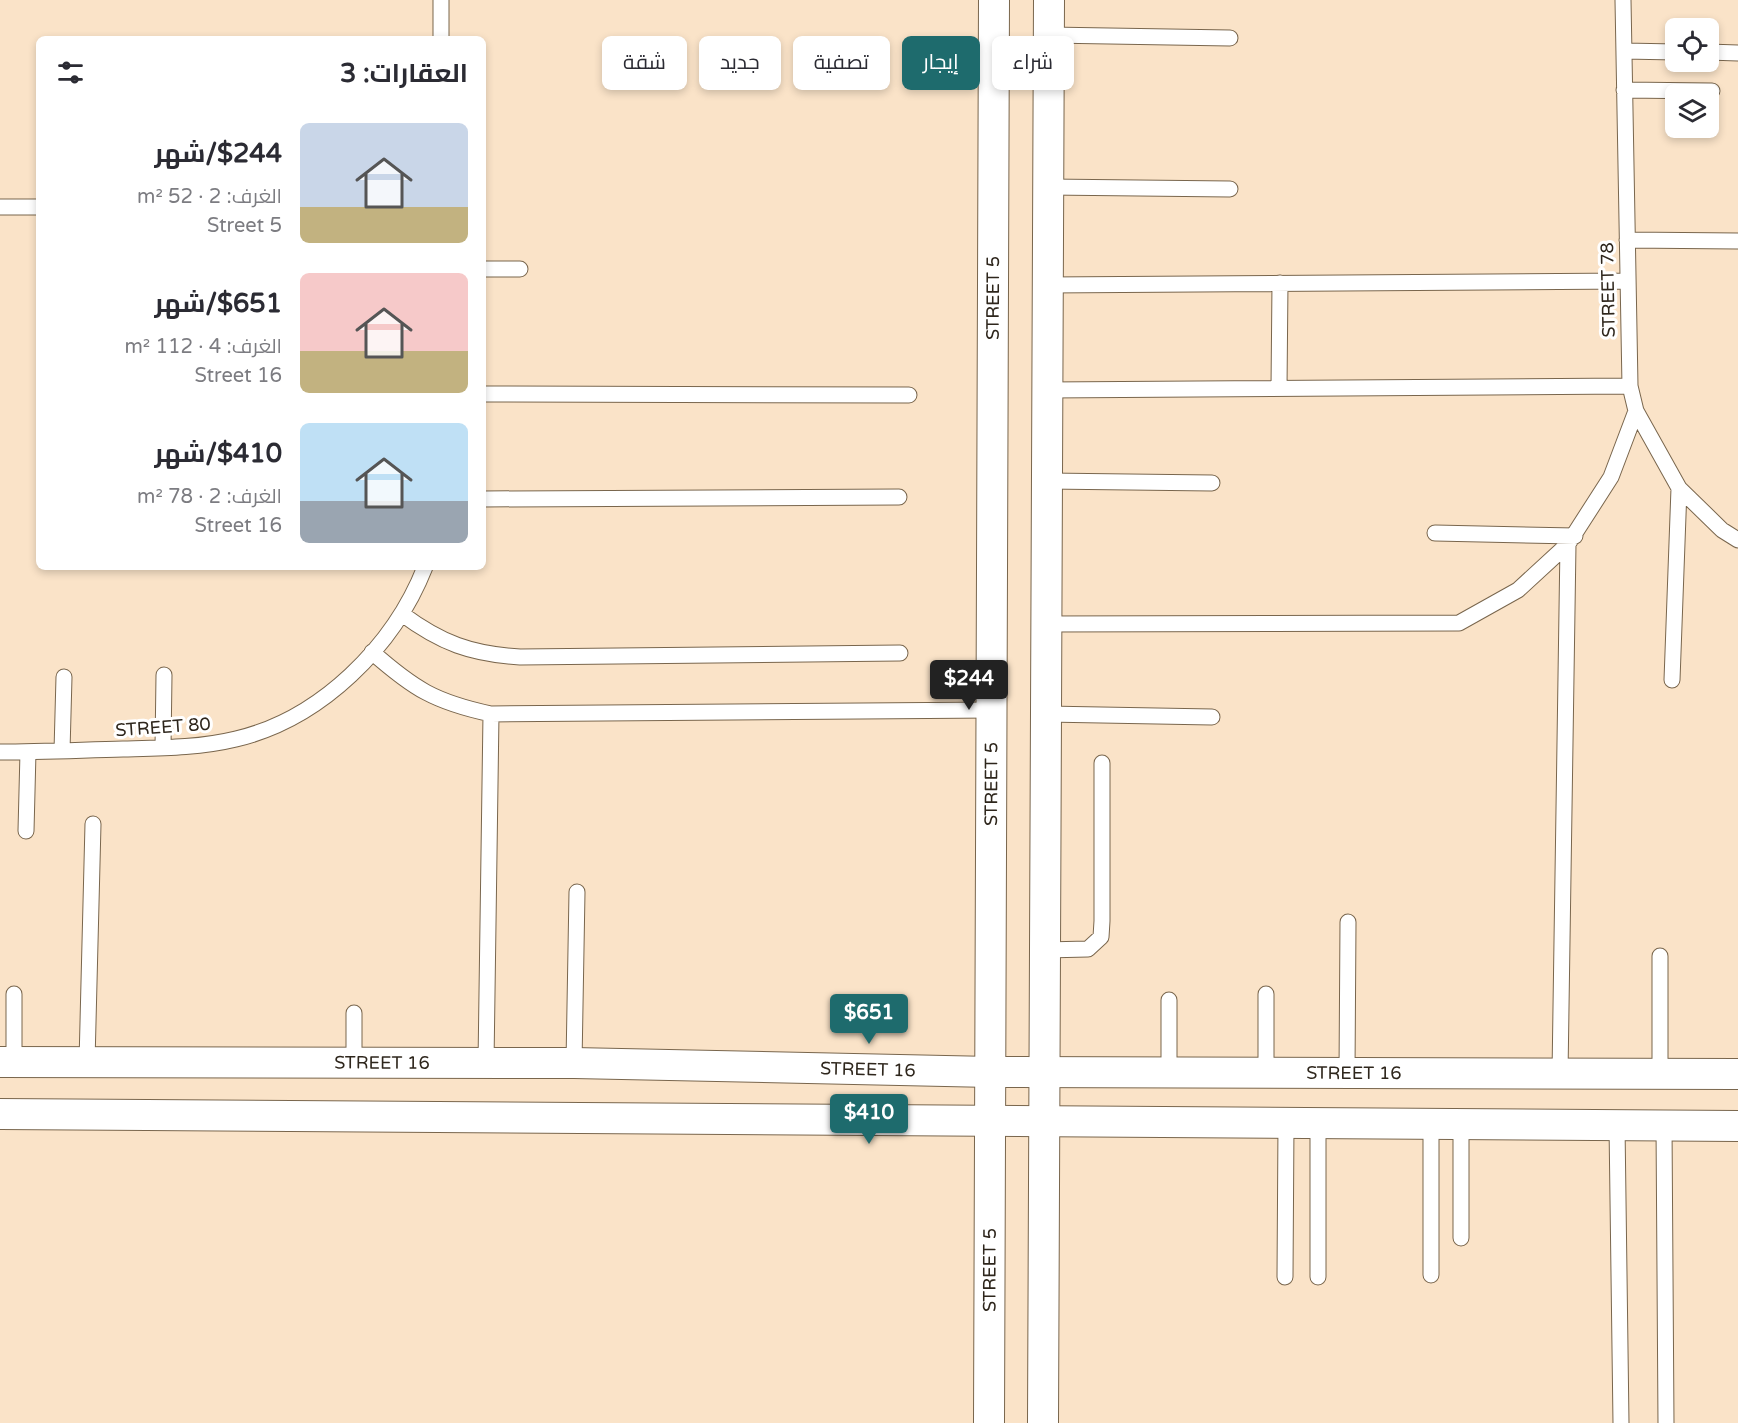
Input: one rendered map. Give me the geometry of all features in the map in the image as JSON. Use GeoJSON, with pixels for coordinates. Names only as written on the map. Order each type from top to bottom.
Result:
{"type":"FeatureCollection","features":[{"type":"Feature","properties":{"kind":"street","name":"STREET 5"},"geometry":{"type":"LineString","coordinates":[[989,1423],[994,0]]}},
{"type":"Feature","properties":{"kind":"street"},"geometry":{"type":"LineString","coordinates":[[1043,1423],[1049,0]]}},
{"type":"Feature","properties":{"kind":"street","name":"STREET 16"},"geometry":{"type":"LineString","coordinates":[[7,1062],[574,1063],[991,1072],[1738,1074]]}},
{"type":"Feature","properties":{"kind":"street"},"geometry":{"type":"LineString","coordinates":[[0,1114],[1738,1126]]}},
{"type":"Feature","properties":{"kind":"lane"},"geometry":{"type":"LineString","coordinates":[[441,0],[441,36]]}},
{"type":"Feature","properties":{"kind":"lane","name":"STREET 78"},"geometry":{"type":"LineString","coordinates":[[1623,0],[1630,386],[1636,411],[1679,488],[1722,530],[1738,540]]}},
{"type":"Feature","properties":{"kind":"lane"},"geometry":{"type":"LineString","coordinates":[[1048,35],[1230,38]]}},
{"type":"Feature","properties":{"kind":"lane"},"geometry":{"type":"LineString","coordinates":[[1624,51],[1665,52]]}},
{"type":"Feature","properties":{"kind":"lane"},"geometry":{"type":"LineString","coordinates":[[1719,52],[1738,53]]}},
{"type":"Feature","properties":{"kind":"lane"},"geometry":{"type":"LineString","coordinates":[[1624,90],[1665,90]]}},
{"type":"Feature","properties":{"kind":"lane"},"geometry":{"type":"LineString","coordinates":[[1048,187],[1230,189]]}},
{"type":"Feature","properties":{"kind":"lane"},"geometry":{"type":"LineString","coordinates":[[0,207],[36,207]]}},
{"type":"Feature","properties":{"kind":"lane"},"geometry":{"type":"LineString","coordinates":[[1627,240],[1738,242]]}},
{"type":"Feature","properties":{"kind":"lane"},"geometry":{"type":"LineString","coordinates":[[486,269],[520,269]]}},
{"type":"Feature","properties":{"kind":"lane"},"geometry":{"type":"LineString","coordinates":[[1047,285],[1628,281]]}},
{"type":"Feature","properties":{"kind":"lane"},"geometry":{"type":"LineString","coordinates":[[1279,388],[1280,283]]}},
{"type":"Feature","properties":{"kind":"lane"},"geometry":{"type":"LineString","coordinates":[[1047,390],[1630,386]]}},
{"type":"Feature","properties":{"kind":"lane"},"geometry":{"type":"LineString","coordinates":[[486,394],[909,395]]}},
{"type":"Feature","properties":{"kind":"lane"},"geometry":{"type":"LineString","coordinates":[[1046,624],[1459,623],[1518,590],[1571,540],[1611,477],[1636,411]]}},
{"type":"Feature","properties":{"kind":"lane"},"geometry":{"type":"LineString","coordinates":[[1047,481],[1212,483]]}},
{"type":"Feature","properties":{"kind":"lane"},"geometry":{"type":"LineString","coordinates":[[1672,680],[1679,488]]}},
{"type":"Feature","properties":{"kind":"lane"},"geometry":{"type":"LineString","coordinates":[[486,499],[899,497]]}},
{"type":"Feature","properties":{"kind":"lane"},"geometry":{"type":"LineString","coordinates":[[1435,533],[1571,540]]}},
{"type":"Feature","properties":{"kind":"lane"},"geometry":{"type":"LineString","coordinates":[[1560,1074],[1571,540]]}},
{"type":"Feature","properties":{"kind":"lane","name":"STREET 80"},"geometry":{"type":"LineString","coordinates":[[0,752],[209,745],[239,739],[277,725],[312,706],[344,682],[372,652],[402,614],[417,587],[423,570]]}},
{"type":"Feature","properties":{"kind":"lane"},"geometry":{"type":"LineString","coordinates":[[402,614],[439,639],[465,650],[492,656],[900,653]]}},
{"type":"Feature","properties":{"kind":"lane"},"geometry":{"type":"LineString","coordinates":[[372,652],[398,675],[427,694],[458,707],[491,714],[993,710]]}},
{"type":"Feature","properties":{"kind":"lane"},"geometry":{"type":"LineString","coordinates":[[163,748],[164,675]]}},
{"type":"Feature","properties":{"kind":"lane"},"geometry":{"type":"LineString","coordinates":[[62,751],[64,677]]}},
{"type":"Feature","properties":{"kind":"lane"},"geometry":{"type":"LineString","coordinates":[[486,1063],[491,714]]}},
{"type":"Feature","properties":{"kind":"lane"},"geometry":{"type":"LineString","coordinates":[[1046,714],[1212,717]]}},
{"type":"Feature","properties":{"kind":"lane"},"geometry":{"type":"LineString","coordinates":[[26,831],[28,752]]}},
{"type":"Feature","properties":{"kind":"lane"},"geometry":{"type":"LineString","coordinates":[[1045,950],[1088,949],[1101,938],[1102,763]]}},
{"type":"Feature","properties":{"kind":"lane"},"geometry":{"type":"LineString","coordinates":[[87,1062],[93,824]]}},
{"type":"Feature","properties":{"kind":"lane"},"geometry":{"type":"LineString","coordinates":[[574,1063],[577,892]]}},
{"type":"Feature","properties":{"kind":"lane"},"geometry":{"type":"LineString","coordinates":[[1347,1073],[1348,922]]}},
{"type":"Feature","properties":{"kind":"lane"},"geometry":{"type":"LineString","coordinates":[[1660,956],[1660,1074]]}},
{"type":"Feature","properties":{"kind":"lane"},"geometry":{"type":"LineString","coordinates":[[7,1062],[14,994]]}},
{"type":"Feature","properties":{"kind":"lane"},"geometry":{"type":"LineString","coordinates":[[1266,994],[1266,1073]]}},
{"type":"Feature","properties":{"kind":"lane"},"geometry":{"type":"LineString","coordinates":[[1169,1000],[1169,1072]]}},
{"type":"Feature","properties":{"kind":"lane"},"geometry":{"type":"LineString","coordinates":[[354,1013],[354,1063]]}},
{"type":"Feature","properties":{"kind":"lane"},"geometry":{"type":"LineString","coordinates":[[1285,1277],[1286,1123]]}},
{"type":"Feature","properties":{"kind":"lane"},"geometry":{"type":"LineString","coordinates":[[1318,1124],[1318,1277]]}},
{"type":"Feature","properties":{"kind":"lane"},"geometry":{"type":"LineString","coordinates":[[1431,1124],[1431,1275]]}},
{"type":"Feature","properties":{"kind":"lane"},"geometry":{"type":"LineString","coordinates":[[1461,1124],[1461,1238]]}},
{"type":"Feature","properties":{"kind":"lane"},"geometry":{"type":"LineString","coordinates":[[1617,1125],[1621,1423]]}},
{"type":"Feature","properties":{"kind":"lane"},"geometry":{"type":"LineString","coordinates":[[1664,1125],[1666,1423]]}}]}
